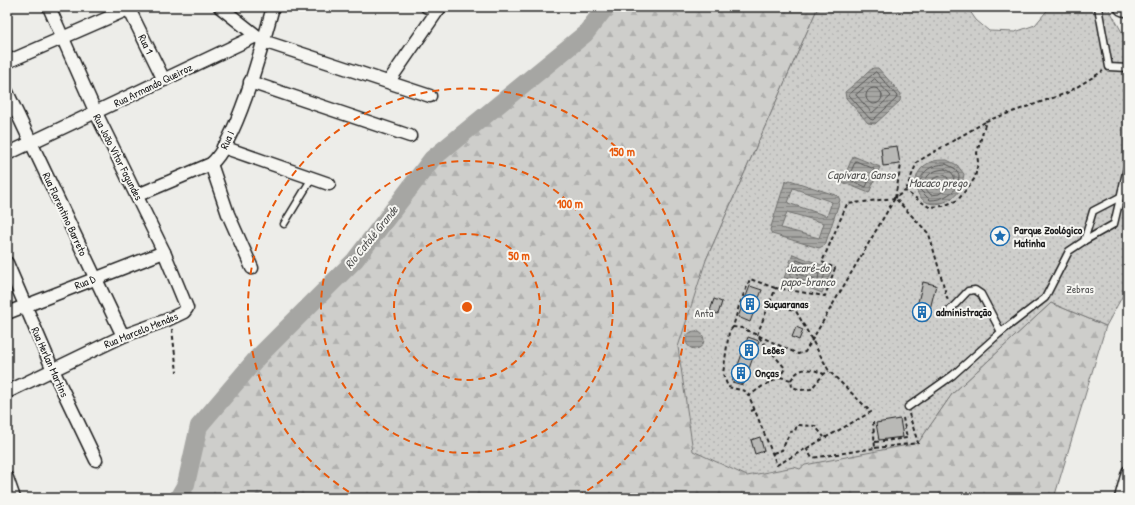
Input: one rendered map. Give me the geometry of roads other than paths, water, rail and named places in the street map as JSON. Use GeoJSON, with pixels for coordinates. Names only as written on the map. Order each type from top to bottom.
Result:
{"type":"FeatureCollection","features":[{"type":"Feature","properties":{"kind":"main road"},"geometry":{"type":"LineString","coordinates":[[1123,7],[1128,8]]}},
{"type":"Feature","properties":{"kind":"street","name":"Rua João Vitor Fagundes"},"geometry":{"type":"LineString","coordinates":[[49,7],[96,113],[138,195],[187,308]]}},
{"type":"Feature","properties":{"kind":"street"},"geometry":{"type":"LineString","coordinates":[[220,7],[260,38],[430,96]]}},
{"type":"Feature","properties":{"kind":"street","name":"Rua I"},"geometry":{"type":"LineString","coordinates":[[211,164],[218,158],[238,118],[250,82],[260,38],[273,7]]}},
{"type":"Feature","properties":{"kind":"street"},"geometry":{"type":"LineString","coordinates":[[7,62],[131,8]]}},
{"type":"Feature","properties":{"kind":"street","name":"Rua 1"},"geometry":{"type":"LineString","coordinates":[[131,8],[164,80]]}},
{"type":"Feature","properties":{"kind":"street"},"geometry":{"type":"LineString","coordinates":[[389,81],[435,8]]}},
{"type":"Feature","properties":{"kind":"street","name":"Rua Armando Queiroz"},"geometry":{"type":"LineString","coordinates":[[7,154],[164,80],[260,38]]}},
{"type":"Feature","properties":{"kind":"street"},"geometry":{"type":"LineString","coordinates":[[250,82],[410,136]]}},
{"type":"Feature","properties":{"kind":"street","name":"Rua Florentino Barreto"},"geometry":{"type":"LineString","coordinates":[[7,92],[123,336]]}},
{"type":"Feature","properties":{"kind":"street"},"geometry":{"type":"LineString","coordinates":[[223,147],[329,184]]}},
{"type":"Feature","properties":{"kind":"street"},"geometry":{"type":"LineString","coordinates":[[138,195],[211,164],[228,214],[252,268]]}},
{"type":"Feature","properties":{"kind":"street","name":"Rua D"},"geometry":{"type":"LineString","coordinates":[[7,314],[164,252]]}},
{"type":"Feature","properties":{"kind":"street","name":"Rua Herlan Martins"},"geometry":{"type":"LineString","coordinates":[[7,263],[27,306],[53,370],[96,460]]}},
{"type":"Feature","properties":{"kind":"street","name":"Rua Marcelo Mendes"},"geometry":{"type":"LineString","coordinates":[[7,392],[123,336],[167,320],[184,312],[187,308]]}},
{"type":"Feature","properties":{"kind":"street"},"geometry":{"type":"LineString","coordinates":[[1122,498],[1128,472]]}},
{"type":"Feature","properties":{"kind":"street"},"geometry":{"type":"LineString","coordinates":[[7,478],[14,498]]}},
{"type":"Feature","properties":{"kind":"lane"},"geometry":{"type":"LineString","coordinates":[[1098,7],[1109,67],[1128,68]]}},
{"type":"Feature","properties":{"kind":"lane"},"geometry":{"type":"LineString","coordinates":[[908,409],[953,375],[1001,332],[1045,298],[1069,252],[1084,241],[1114,224],[1128,164]]}},
{"type":"Feature","properties":{"kind":"lane"},"geometry":{"type":"LineString","coordinates":[[284,224],[312,178]]}},
{"type":"Feature","properties":{"kind":"lane"},"geometry":{"type":"LineString","coordinates":[[1084,241],[1093,211],[1120,197]]}},
{"type":"Feature","properties":{"kind":"lane"},"geometry":{"type":"LineString","coordinates":[[950,310],[968,291],[975,290],[981,294],[1001,332]]}},
{"type":"Feature","properties":{"kind":"water"},"geometry":{"type":"Polygon","coordinates":[[[873,68],[878,68],[901,94],[900,101],[875,124],[868,123],[846,98],[845,92],[873,68]]]}},
{"type":"Feature","properties":{"kind":"water","name":"Capivara, Ganso"},"geometry":{"type":"Polygon","coordinates":[[[853,156],[880,167],[869,193],[842,182],[853,156]]]}},
{"type":"Feature","properties":{"kind":"water","name":"Macaco prego"},"geometry":{"type":"Polygon","coordinates":[[[937,160],[947,160],[957,165],[964,174],[960,189],[953,198],[949,200],[938,204],[928,203],[921,198],[917,192],[917,175],[922,167],[931,162],[937,160]]]}},
{"type":"Feature","properties":{"kind":"water"},"geometry":{"type":"Polygon","coordinates":[[[790,180],[838,196],[840,200],[825,245],[819,248],[772,234],[770,230],[785,182],[790,180]],[[793,188],[788,203],[827,216],[832,202],[793,188]],[[787,212],[781,228],[819,238],[824,223],[787,212]]]}},
{"type":"Feature","properties":{"kind":"water","name":"Jacaré-do papo-branco"},"geometry":{"type":"Polygon","coordinates":[[[793,254],[832,269],[822,293],[784,278],[793,254]]]}},
{"type":"Feature","properties":{"kind":"water"},"geometry":{"type":"Polygon","coordinates":[[[691,331],[699,331],[704,336],[702,347],[699,349],[691,349],[686,344],[686,336],[691,331]]]}},
{"type":"Feature","properties":{"kind":"waterway","name":"Rio Catolé Grande"},"geometry":{"type":"LineString","coordinates":[[178,498],[186,484],[199,426],[257,358],[355,260],[432,159],[585,34],[606,7]]}},
{"type":"Feature","properties":{"kind":"place","name":"Parque Zoológico Matinha"},"geometry":{"type":"Point","coordinates":[1000,236]}},
{"type":"Feature","properties":{"kind":"place","name":"Suçuaranas"},"geometry":{"type":"Point","coordinates":[750,304]}},
{"type":"Feature","properties":{"kind":"place","name":"administração"},"geometry":{"type":"Point","coordinates":[922,312]}},
{"type":"Feature","properties":{"kind":"place","name":"Leões"},"geometry":{"type":"Point","coordinates":[749,350]}},
{"type":"Feature","properties":{"kind":"place","name":"Onças"},"geometry":{"type":"Point","coordinates":[741,373]}},
{"type":"Feature","properties":{"kind":"park label","name":"Zebras"},"geometry":{"type":"Point","coordinates":[1080,289]}},
{"type":"Feature","properties":{"kind":"park label","name":"Anta"},"geometry":{"type":"Point","coordinates":[704,313]}}]}
